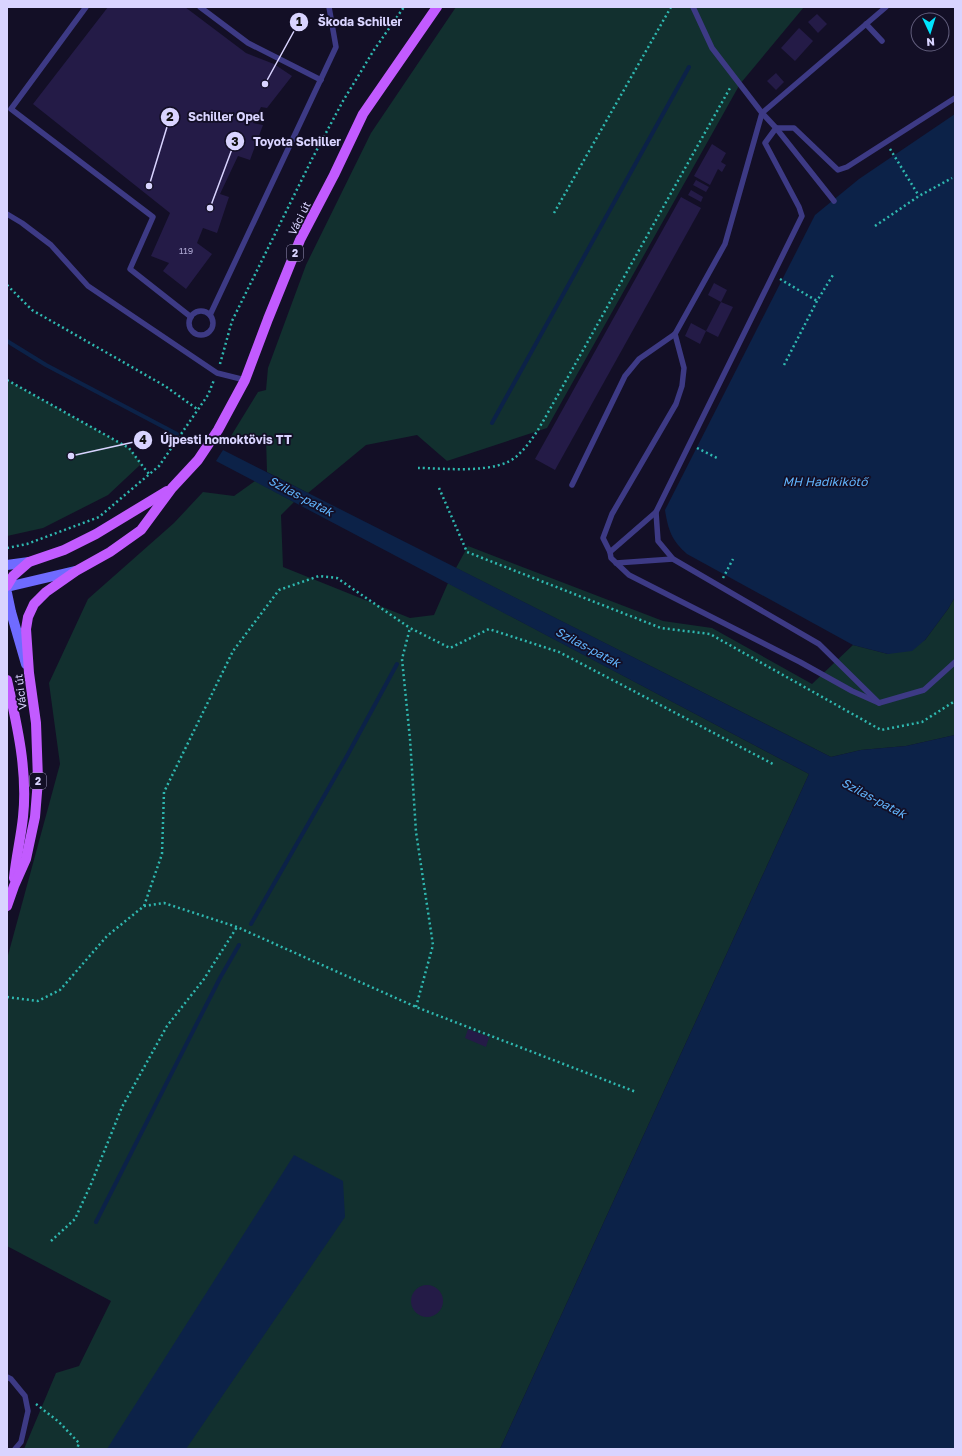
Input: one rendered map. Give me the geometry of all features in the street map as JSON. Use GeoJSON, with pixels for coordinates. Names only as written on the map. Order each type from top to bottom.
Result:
{"type":"FeatureCollection","features":[{"type":"Feature","properties":{"kind":"main road","name":"Váci út"},"geometry":{"type":"LineString","coordinates":[[7,906],[26,859],[35,817],[38,780],[36,722],[29,673],[26,629],[28,617],[34,604],[46,592],[76,571],[110,552],[141,530],[172,488],[198,460],[218,430],[245,380],[300,240],[364,114],[437,7]]}},
{"type":"Feature","properties":{"kind":"main road","name":"Váci út"},"geometry":{"type":"LineString","coordinates":[[7,586],[13,576],[28,562],[64,550],[96,534],[172,488]]}},
{"type":"Feature","properties":{"kind":"main road"},"geometry":{"type":"LineString","coordinates":[[7,566],[28,562]]}},
{"type":"Feature","properties":{"kind":"main road"},"geometry":{"type":"LineString","coordinates":[[7,586],[35,582],[76,571]]}},
{"type":"Feature","properties":{"kind":"main road"},"geometry":{"type":"LineString","coordinates":[[7,593],[29,673]]}},
{"type":"Feature","properties":{"kind":"main road","name":"Váci út"},"geometry":{"type":"LineString","coordinates":[[7,680],[17,722],[24,776],[23,816],[16,859],[14,886]]}},
{"type":"Feature","properties":{"kind":"lane"},"geometry":{"type":"LineString","coordinates":[[86,7],[11,110],[153,217],[130,269],[191,317]]}},
{"type":"Feature","properties":{"kind":"lane"},"geometry":{"type":"LineString","coordinates":[[200,7],[248,43],[321,80]]}},
{"type":"Feature","properties":{"kind":"lane"},"geometry":{"type":"LineString","coordinates":[[210,315],[336,47],[328,7]]}},
{"type":"Feature","properties":{"kind":"lane"},"geometry":{"type":"LineString","coordinates":[[694,7],[712,48],[762,113],[776,128],[834,201]]}},
{"type":"Feature","properties":{"kind":"lane"},"geometry":{"type":"LineString","coordinates":[[572,485],[625,376],[639,359],[675,334],[725,244],[762,113],[886,7]]}},
{"type":"Feature","properties":{"kind":"lane"},"geometry":{"type":"LineString","coordinates":[[866,24],[882,41]]}},
{"type":"Feature","properties":{"kind":"lane"},"geometry":{"type":"LineString","coordinates":[[776,128],[794,128],[838,170],[847,167],[955,98]]}},
{"type":"Feature","properties":{"kind":"lane"},"geometry":{"type":"LineString","coordinates":[[610,552],[656,512],[802,216],[799,206],[766,143],[776,128]]}},
{"type":"Feature","properties":{"kind":"lane"},"geometry":{"type":"LineString","coordinates":[[7,214],[22,223],[51,245],[88,286],[217,373],[245,380]]}},
{"type":"Feature","properties":{"kind":"lane"},"geometry":{"type":"LineString","coordinates":[[204,311],[210,315],[214,323],[208,334],[200,336],[196,335],[190,329],[189,320],[194,314],[204,311]]}},
{"type":"Feature","properties":{"kind":"lane"},"geometry":{"type":"LineString","coordinates":[[675,334],[684,368],[682,386],[676,404],[612,514],[603,538],[610,552],[611,558],[629,575],[800,662],[852,691],[879,703],[924,690],[955,662]]}},
{"type":"Feature","properties":{"kind":"lane"},"geometry":{"type":"LineString","coordinates":[[656,512],[658,541],[673,559],[819,644],[879,703]]}},
{"type":"Feature","properties":{"kind":"lane"},"geometry":{"type":"LineString","coordinates":[[616,563],[673,559]]}},
{"type":"Feature","properties":{"kind":"lane"},"geometry":{"type":"LineString","coordinates":[[7,1377],[11,1379],[25,1396],[28,1411],[21,1442],[15,1449]]}},
{"type":"Feature","properties":{"kind":"path"},"geometry":{"type":"LineString","coordinates":[[7,548],[27,544],[99,517],[159,466],[208,394],[217,373],[232,321],[288,205],[343,101],[374,50],[404,7]]}},
{"type":"Feature","properties":{"kind":"path"},"geometry":{"type":"LineString","coordinates":[[554,213],[671,7]]}},
{"type":"Feature","properties":{"kind":"path"},"geometry":{"type":"LineString","coordinates":[[418,468],[472,469],[491,467],[512,460],[525,448],[550,409],[736,78]]}},
{"type":"Feature","properties":{"kind":"path"},"geometry":{"type":"LineString","coordinates":[[886,142],[918,196]]}},
{"type":"Feature","properties":{"kind":"path"},"geometry":{"type":"LineString","coordinates":[[875,226],[918,196],[952,178]]}},
{"type":"Feature","properties":{"kind":"path"},"geometry":{"type":"LineString","coordinates":[[772,275],[817,301]]}},
{"type":"Feature","properties":{"kind":"path"},"geometry":{"type":"LineString","coordinates":[[784,365],[817,301],[833,275]]}},
{"type":"Feature","properties":{"kind":"path"},"geometry":{"type":"LineString","coordinates":[[7,285],[32,310],[164,386],[197,409]]}},
{"type":"Feature","properties":{"kind":"path"},"geometry":{"type":"LineString","coordinates":[[7,380],[130,448],[149,474]]}},
{"type":"Feature","properties":{"kind":"path"},"geometry":{"type":"LineString","coordinates":[[689,444],[719,459]]}},
{"type":"Feature","properties":{"kind":"path"},"geometry":{"type":"LineString","coordinates":[[439,488],[467,552],[661,628],[710,634],[881,730],[922,722],[955,700]]}},
{"type":"Feature","properties":{"kind":"path"},"geometry":{"type":"LineString","coordinates":[[718,586],[734,559]]}},
{"type":"Feature","properties":{"kind":"path"},"geometry":{"type":"LineString","coordinates":[[144,906],[162,854],[164,792],[233,651],[279,590],[319,576],[336,578],[410,628],[450,648],[489,629],[558,652],[774,764]]}},
{"type":"Feature","properties":{"kind":"path"},"geometry":{"type":"LineString","coordinates":[[410,628],[402,659],[410,739],[416,832],[433,945],[416,1007]]}},
{"type":"Feature","properties":{"kind":"path"},"geometry":{"type":"LineString","coordinates":[[7,997],[38,1001],[60,990],[107,936],[144,906],[164,903],[237,928],[416,1007],[636,1092]]}},
{"type":"Feature","properties":{"kind":"path"},"geometry":{"type":"LineString","coordinates":[[50,1241],[75,1218],[91,1184],[122,1107],[167,1026],[204,979],[237,928]]}},
{"type":"Feature","properties":{"kind":"path"},"geometry":{"type":"LineString","coordinates":[[25,1396],[59,1422],[79,1443],[77,1449]]}},
{"type":"Feature","properties":{"kind":"green space"},"geometry":{"type":"Polygon","coordinates":[[[456,7],[804,7],[740,84],[547,428],[447,461],[417,435],[366,445],[308,493],[267,472],[266,438],[254,445],[231,436],[258,392],[266,390],[268,368],[306,265],[371,133],[456,7]]]}},
{"type":"Feature","properties":{"kind":"green space"},"geometry":{"type":"Polygon","coordinates":[[[7,380],[129,448],[141,464],[108,495],[43,528],[7,536],[7,380]]]}},
{"type":"Feature","properties":{"kind":"green space"},"geometry":{"type":"Polygon","coordinates":[[[255,481],[294,502],[281,515],[283,567],[410,618],[434,615],[448,583],[809,774],[500,1449],[24,1449],[56,1373],[79,1366],[111,1301],[7,1246],[7,959],[60,764],[49,683],[88,599],[174,523],[203,492],[234,496],[255,481]]]}},
{"type":"Feature","properties":{"kind":"green space"},"geometry":{"type":"Polygon","coordinates":[[[468,546],[663,621],[712,628],[812,684],[853,645],[888,654],[925,640],[955,597],[955,735],[906,746],[861,750],[831,757],[456,568],[468,546]]]}},
{"type":"Feature","properties":{"kind":"water","name":"MH Hadikikötő"},"geometry":{"type":"Polygon","coordinates":[[[955,114],[955,597],[925,640],[912,651],[888,654],[853,645],[687,554],[674,540],[665,510],[815,215],[859,179],[955,114]]]}},
{"type":"Feature","properties":{"kind":"water"},"geometry":{"type":"Polygon","coordinates":[[[223,450],[831,757],[861,750],[906,746],[955,735],[955,1449],[500,1449],[809,774],[216,461],[223,450]]]}},
{"type":"Feature","properties":{"kind":"water"},"geometry":{"type":"Polygon","coordinates":[[[294,1155],[343,1181],[345,1217],[186,1449],[107,1449],[294,1155]]]}},
{"type":"Feature","properties":{"kind":"building"},"geometry":{"type":"Polygon","coordinates":[[[108,7],[185,7],[246,53],[274,64],[292,76],[267,108],[261,107],[253,123],[263,125],[250,160],[238,156],[220,194],[229,197],[217,233],[203,228],[197,243],[212,254],[186,289],[163,271],[169,263],[151,256],[170,213],[33,104],[108,7]]]}},
{"type":"Feature","properties":{"kind":"building"},"geometry":{"type":"Polygon","coordinates":[[[817,14],[827,24],[818,33],[808,22],[817,14]]]}},
{"type":"Feature","properties":{"kind":"building"},"geometry":{"type":"Polygon","coordinates":[[[799,28],[813,41],[795,61],[781,48],[799,28]]]}},
{"type":"Feature","properties":{"kind":"building"},"geometry":{"type":"Polygon","coordinates":[[[776,73],[784,82],[776,90],[767,81],[776,73]]]}},
{"type":"Feature","properties":{"kind":"building"},"geometry":{"type":"Polygon","coordinates":[[[712,144],[726,153],[721,162],[726,165],[722,172],[718,169],[710,185],[694,176],[712,144]]]}},
{"type":"Feature","properties":{"kind":"building"},"geometry":{"type":"Polygon","coordinates":[[[696,180],[709,187],[706,192],[693,185],[696,180]]]}},
{"type":"Feature","properties":{"kind":"building"},"geometry":{"type":"Polygon","coordinates":[[[691,190],[703,197],[701,202],[688,195],[691,190]]]}},
{"type":"Feature","properties":{"kind":"building"},"geometry":{"type":"Polygon","coordinates":[[[681,197],[701,208],[555,470],[535,459],[681,197]]]}},
{"type":"Feature","properties":{"kind":"building"},"geometry":{"type":"Polygon","coordinates":[[[714,283],[727,290],[721,302],[708,295],[714,283]]]}},
{"type":"Feature","properties":{"kind":"building"},"geometry":{"type":"Polygon","coordinates":[[[721,302],[733,307],[718,337],[706,331],[721,302]]]}},
{"type":"Feature","properties":{"kind":"building"},"geometry":{"type":"Polygon","coordinates":[[[691,323],[706,331],[700,344],[685,336],[691,323]]]}},
{"type":"Feature","properties":{"kind":"building"},"geometry":{"type":"Polygon","coordinates":[[[468,1029],[489,1037],[486,1047],[465,1038],[468,1029]]]}},
{"type":"Feature","properties":{"kind":"building"},"geometry":{"type":"Polygon","coordinates":[[[424,1285],[430,1285],[440,1292],[443,1301],[442,1307],[436,1314],[430,1317],[424,1317],[414,1310],[411,1304],[411,1298],[418,1288],[424,1285]]]}},
{"type":"Feature","properties":{"kind":"waterway"},"geometry":{"type":"LineString","coordinates":[[492,423],[689,67]]}},
{"type":"Feature","properties":{"kind":"waterway","name":"Szilas-patak"},"geometry":{"type":"LineString","coordinates":[[7,341],[46,365],[177,434]]}},
{"type":"Feature","properties":{"kind":"waterway"},"geometry":{"type":"LineString","coordinates":[[251,924],[347,756],[397,664]]}},
{"type":"Feature","properties":{"kind":"waterway"},"geometry":{"type":"LineString","coordinates":[[96,1222],[220,978],[239,945]]}},
{"type":"Feature","properties":{"kind":"place","name":"Škoda Schiller"},"geometry":{"type":"Point","coordinates":[265,84]}},
{"type":"Feature","properties":{"kind":"place","name":"Schiller Opel"},"geometry":{"type":"Point","coordinates":[149,186]}},
{"type":"Feature","properties":{"kind":"place","name":"Toyota Schiller"},"geometry":{"type":"Point","coordinates":[210,208]}},
{"type":"Feature","properties":{"kind":"place","name":"Újpesti homoktövis TT"},"geometry":{"type":"Point","coordinates":[71,456]}}]}
